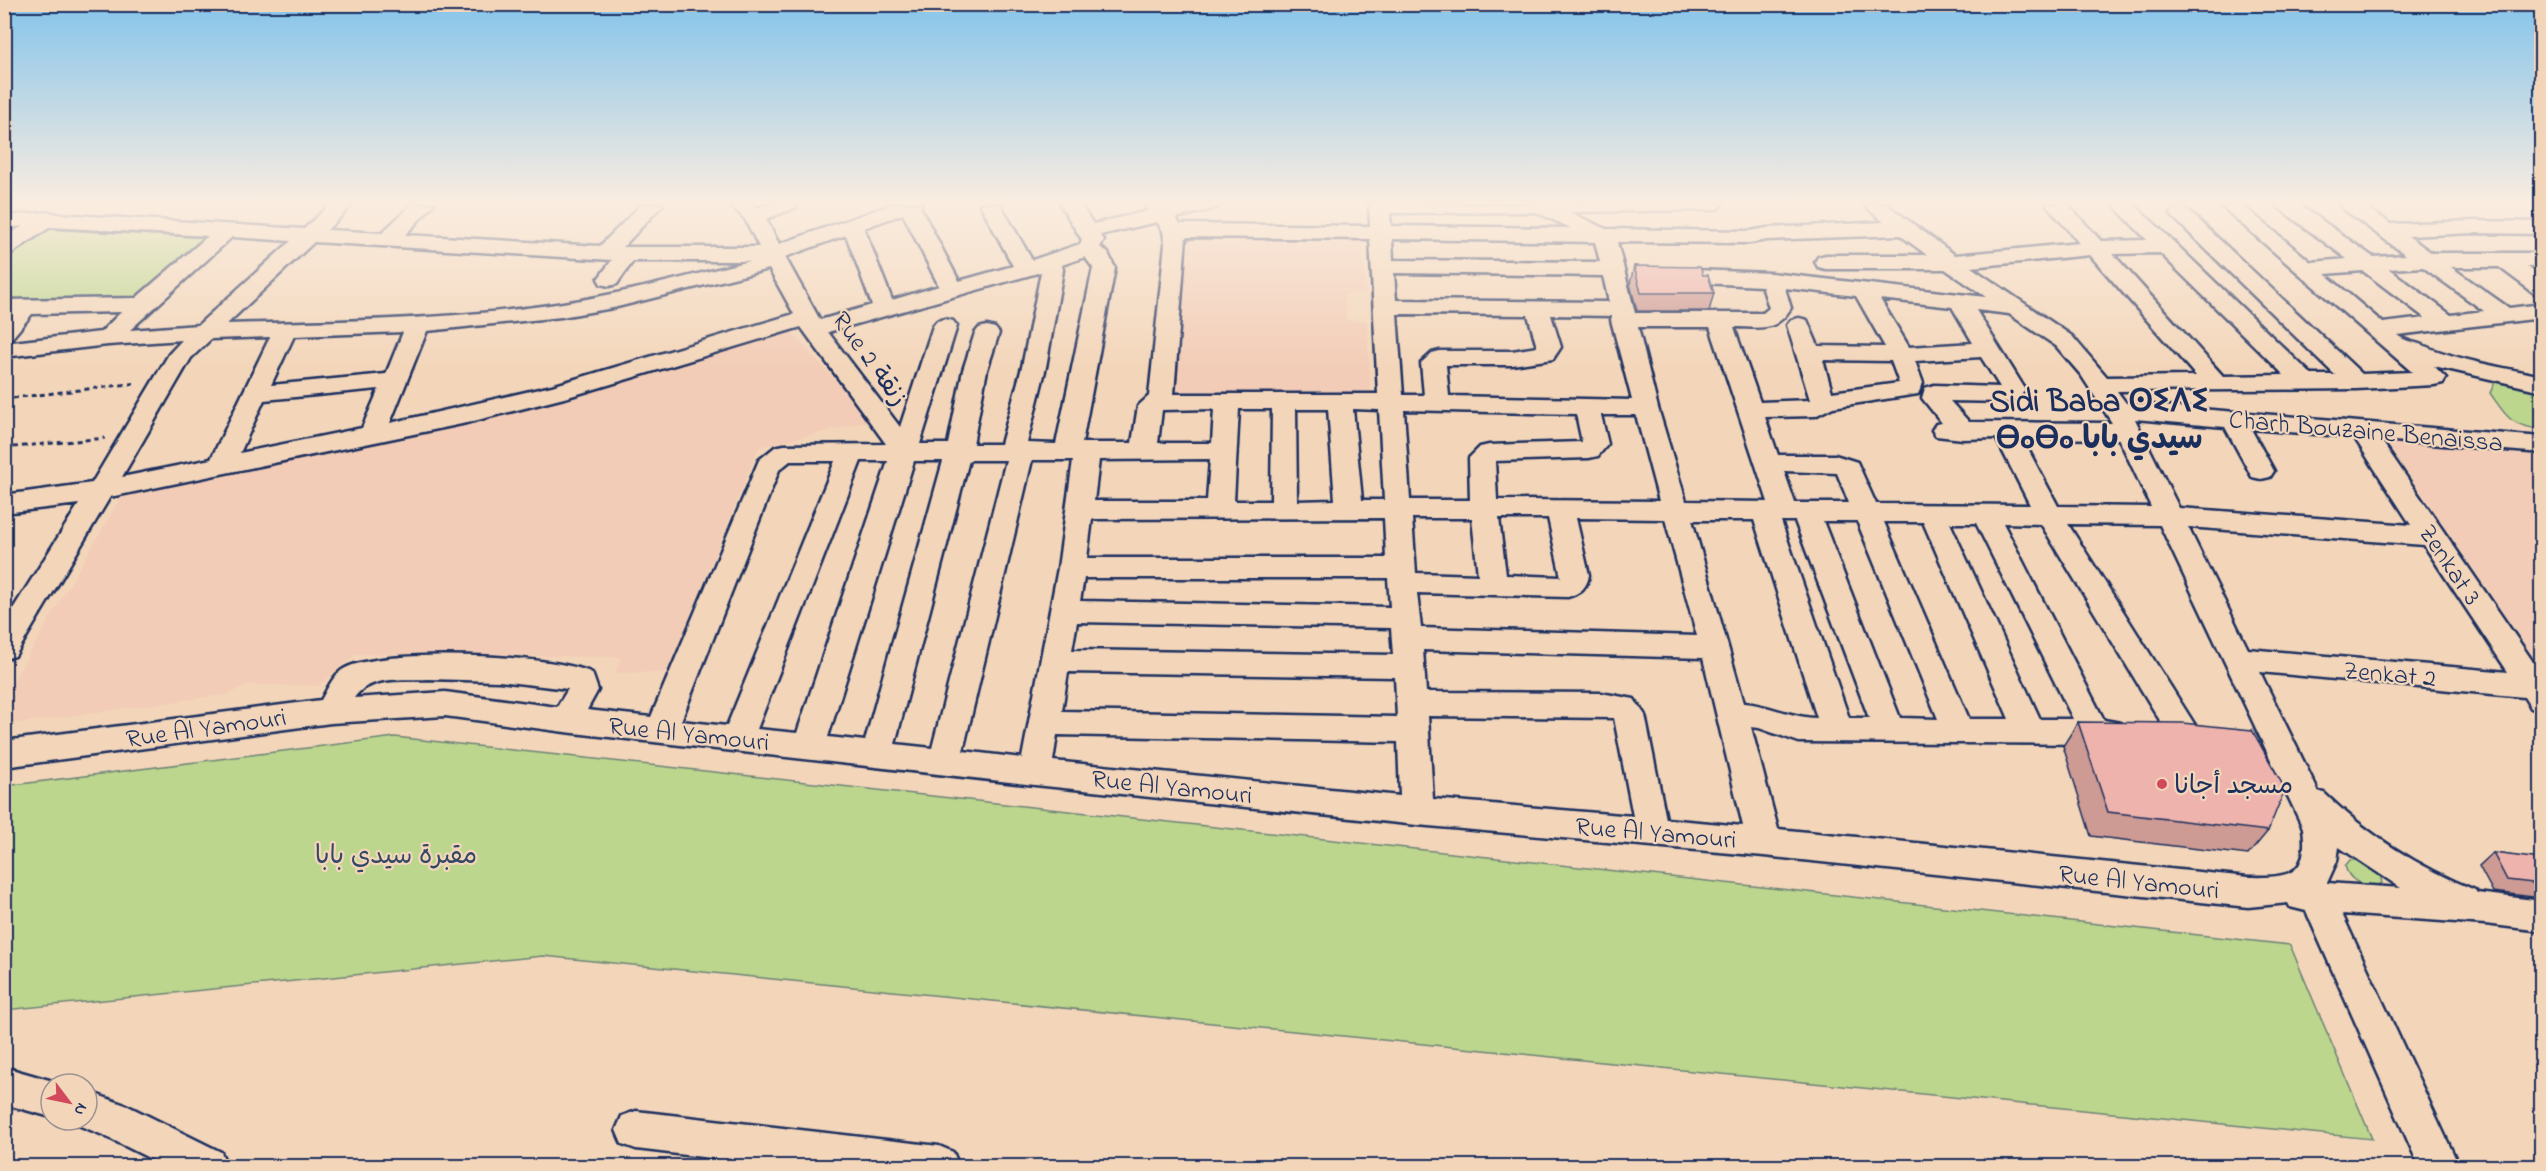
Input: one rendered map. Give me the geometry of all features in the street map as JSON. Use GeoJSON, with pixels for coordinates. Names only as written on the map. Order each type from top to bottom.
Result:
{"type":"FeatureCollection","features":[{"type":"Feature","properties":{"kind":"street"},"geometry":{"type":"LineString","coordinates":[[108,338],[195,259]]}},
{"type":"Feature","properties":{"kind":"street"},"geometry":{"type":"LineString","coordinates":[[4,648],[103,490],[181,354],[282,259]]}},
{"type":"Feature","properties":{"kind":"street"},"geometry":{"type":"LineString","coordinates":[[609,279],[615,259]]}},
{"type":"Feature","properties":{"kind":"street"},"geometry":{"type":"LineString","coordinates":[[4,350],[108,338],[203,332],[418,325],[561,310],[613,301],[772,259]]}},
{"type":"Feature","properties":{"kind":"street","name":"Rue 2 زنقة"},"geometry":{"type":"LineString","coordinates":[[774,259],[810,323],[905,452]]}},
{"type":"Feature","properties":{"kind":"street"},"geometry":{"type":"LineString","coordinates":[[865,259],[884,308]]}},
{"type":"Feature","properties":{"kind":"street"},"geometry":{"type":"LineString","coordinates":[[937,259],[952,289]]}},
{"type":"Feature","properties":{"kind":"street"},"geometry":{"type":"LineString","coordinates":[[1020,259],[1025,268]]}},
{"type":"Feature","properties":{"kind":"street"},"geometry":{"type":"LineString","coordinates":[[4,504],[103,490],[372,435],[559,392],[810,323],[884,308],[1025,268],[1051,266],[1065,259]]}},
{"type":"Feature","properties":{"kind":"street"},"geometry":{"type":"LineString","coordinates":[[1035,772],[1072,568],[1079,510],[1078,450],[1104,268],[1099,259]]}},
{"type":"Feature","properties":{"kind":"street"},"geometry":{"type":"LineString","coordinates":[[1161,402],[1175,269],[1173,259]]}},
{"type":"Feature","properties":{"kind":"street"},"geometry":{"type":"LineString","coordinates":[[1383,259],[1417,810]]}},
{"type":"Feature","properties":{"kind":"street"},"geometry":{"type":"LineString","coordinates":[[1617,259],[1627,274],[1622,314],[1646,408],[1715,646],[1764,842]]}},
{"type":"Feature","properties":{"kind":"street"},"geometry":{"type":"LineString","coordinates":[[1945,259],[2064,341],[2099,384],[2123,420],[2320,828],[2320,871],[2439,1167]]}},
{"type":"Feature","properties":{"kind":"street"},"geometry":{"type":"LineString","coordinates":[[1826,262],[1950,262],[1985,259]]}},
{"type":"Feature","properties":{"kind":"street"},"geometry":{"type":"LineString","coordinates":[[2106,259],[2216,383]]}},
{"type":"Feature","properties":{"kind":"street"},"geometry":{"type":"LineString","coordinates":[[2179,259],[2304,381]]}},
{"type":"Feature","properties":{"kind":"street"},"geometry":{"type":"LineString","coordinates":[[2253,259],[2356,382]]}},
{"type":"Feature","properties":{"kind":"street"},"geometry":{"type":"LineString","coordinates":[[2290,259],[2407,347],[2431,358],[2541,384]]}},
{"type":"Feature","properties":{"kind":"street"},"geometry":{"type":"LineString","coordinates":[[2361,259],[2446,322]]}},
{"type":"Feature","properties":{"kind":"street"},"geometry":{"type":"LineString","coordinates":[[2427,260],[2503,314]]}},
{"type":"Feature","properties":{"kind":"street"},"geometry":{"type":"LineString","coordinates":[[2306,269],[2427,260],[2541,260]]}},
{"type":"Feature","properties":{"kind":"street"},"geometry":{"type":"LineString","coordinates":[[2504,260],[2541,288]]}},
{"type":"Feature","properties":{"kind":"street"},"geometry":{"type":"LineString","coordinates":[[945,761],[1034,367],[1051,266]]}},
{"type":"Feature","properties":{"kind":"street"},"geometry":{"type":"LineString","coordinates":[[1384,266],[1771,280],[2017,307]]}},
{"type":"Feature","properties":{"kind":"street"},"geometry":{"type":"LineString","coordinates":[[1386,308],[1537,308],[1720,321],[1758,321],[1774,317],[1780,308],[1771,280]]}},
{"type":"Feature","properties":{"kind":"street"},"geometry":{"type":"LineString","coordinates":[[1750,410],[1815,408],[1823,401],[1909,389],[1911,383],[1901,354],[1864,291]]}},
{"type":"Feature","properties":{"kind":"street"},"geometry":{"type":"LineString","coordinates":[[1960,302],[2013,389],[2010,394],[1938,392],[1932,395],[1963,431]]}},
{"type":"Feature","properties":{"kind":"street"},"geometry":{"type":"LineString","coordinates":[[4,333],[15,307],[142,305]]}},
{"type":"Feature","properties":{"kind":"street"},"geometry":{"type":"LineString","coordinates":[[1437,403],[1433,363],[1440,358],[1512,358],[1545,354],[1549,347],[1537,308]]}},
{"type":"Feature","properties":{"kind":"street"},"geometry":{"type":"LineString","coordinates":[[2383,330],[2541,311]]}},
{"type":"Feature","properties":{"kind":"street"},"geometry":{"type":"LineString","coordinates":[[1720,321],[1785,512],[1837,730]]}},
{"type":"Feature","properties":{"kind":"street"},"geometry":{"type":"LineString","coordinates":[[372,435],[418,325]]}},
{"type":"Feature","properties":{"kind":"street"},"geometry":{"type":"LineString","coordinates":[[1799,325],[1823,401]]}},
{"type":"Feature","properties":{"kind":"street"},"geometry":{"type":"LineString","coordinates":[[809,746],[945,326]]}},
{"type":"Feature","properties":{"kind":"street"},"geometry":{"type":"LineString","coordinates":[[221,466],[285,330]]}},
{"type":"Feature","properties":{"kind":"street"},"geometry":{"type":"LineString","coordinates":[[2099,384],[2356,382],[2434,378],[2383,330]]}},
{"type":"Feature","properties":{"kind":"street"},"geometry":{"type":"LineString","coordinates":[[877,753],[959,451],[975,370],[987,333]]}},
{"type":"Feature","properties":{"kind":"street"},"geometry":{"type":"LineString","coordinates":[[1809,353],[1901,354],[1990,349]]}},
{"type":"Feature","properties":{"kind":"street"},"geometry":{"type":"LineString","coordinates":[[255,394],[395,380]]}},
{"type":"Feature","properties":{"kind":"street"},"geometry":{"type":"LineString","coordinates":[[1284,401],[1284,511]]}},
{"type":"Feature","properties":{"kind":"street"},"geometry":{"type":"LineString","coordinates":[[1144,451],[1150,406],[1161,402],[1340,401],[1646,408]]}},
{"type":"Feature","properties":{"kind":"street"},"geometry":{"type":"LineString","coordinates":[[1340,401],[1349,510]]}},
{"type":"Feature","properties":{"kind":"street"},"geometry":{"type":"LineString","coordinates":[[1220,511],[1227,402]]}},
{"type":"Feature","properties":{"kind":"street"},"geometry":{"type":"LineString","coordinates":[[1493,585],[1484,509],[1482,458],[1485,454],[1589,450],[1595,444],[1595,440],[1586,406]]}},
{"type":"Feature","properties":{"kind":"street","name":"Charh Bouzaine Benaissa"},"geometry":{"type":"LineString","coordinates":[[1936,430],[2005,431],[2123,420],[2234,420],[2541,445]]}},
{"type":"Feature","properties":{"kind":"street"},"geometry":{"type":"LineString","coordinates":[[2234,420],[2261,471]]}},
{"type":"Feature","properties":{"kind":"street","name":"Zenkat 3"},"geometry":{"type":"LineString","coordinates":[[2361,429],[2431,536],[2538,691]]}},
{"type":"Feature","properties":{"kind":"street"},"geometry":{"type":"LineString","coordinates":[[1732,714],[1761,716],[1799,730],[2184,733],[2049,515],[2005,431]]}},
{"type":"Feature","properties":{"kind":"street"},"geometry":{"type":"LineString","coordinates":[[662,729],[768,466],[777,456],[791,451],[1224,451]]}},
{"type":"Feature","properties":{"kind":"street"},"geometry":{"type":"LineString","coordinates":[[738,737],[852,452]]}},
{"type":"Feature","properties":{"kind":"street"},"geometry":{"type":"LineString","coordinates":[[1768,463],[1835,463],[1845,466],[1959,731]]}},
{"type":"Feature","properties":{"kind":"street"},"geometry":{"type":"LineString","coordinates":[[1079,510],[1560,509],[2169,516],[2431,536]]}},
{"type":"Feature","properties":{"kind":"street"},"geometry":{"type":"LineString","coordinates":[[1072,568],[1402,576],[1493,585],[1568,587],[1574,582],[1575,575],[1560,509]]}},
{"type":"Feature","properties":{"kind":"street"},"geometry":{"type":"LineString","coordinates":[[1785,512],[1888,731]]}},
{"type":"Feature","properties":{"kind":"street"},"geometry":{"type":"LineString","coordinates":[[1933,514],[2030,732]]}},
{"type":"Feature","properties":{"kind":"street"},"geometry":{"type":"LineString","coordinates":[[1985,514],[2096,732]]}},
{"type":"Feature","properties":{"kind":"street"},"geometry":{"type":"LineString","coordinates":[[1065,611],[1406,641]]}},
{"type":"Feature","properties":{"kind":"street"},"geometry":{"type":"LineString","coordinates":[[1056,661],[1406,641],[1715,646]]}},
{"type":"Feature","properties":{"kind":"street","name":"Zenkat 2"},"geometry":{"type":"LineString","coordinates":[[2239,659],[2538,691]]}},
{"type":"Feature","properties":{"kind":"street"},"geometry":{"type":"LineString","coordinates":[[331,711],[345,686],[363,673],[470,668],[577,679],[583,685],[583,690],[565,720]]}},
{"type":"Feature","properties":{"kind":"street","name":"Rue Al Yamouri"},"geometry":{"type":"LineString","coordinates":[[4,754],[331,711],[445,704],[565,720],[738,737],[1035,772],[2265,893],[2320,871],[2359,900],[2485,909]]}},
{"type":"Feature","properties":{"kind":"street"},"geometry":{"type":"LineString","coordinates":[[1045,723],[1413,717],[1601,705],[1623,707],[1629,715],[1652,831]]}},
{"type":"Feature","properties":{"kind":"street"},"geometry":{"type":"LineString","coordinates":[[2304,794],[2327,817],[2405,874],[2413,887],[2410,897],[2393,902]]}},
{"type":"Feature","properties":{"kind":"street"},"geometry":{"type":"LineString","coordinates":[[2320,871],[2334,843],[2354,844],[2385,859],[2426,884],[2485,909],[2541,916]]}},
{"type":"Feature","properties":{"kind":"street"},"geometry":{"type":"LineString","coordinates":[[4,1085],[39,1095]]}},
{"type":"Feature","properties":{"kind":"street"},"geometry":{"type":"LineString","coordinates":[[99,1114],[207,1167]]}},
{"type":"Feature","properties":{"kind":"street"},"geometry":{"type":"LineString","coordinates":[[636,1130],[939,1167]]}},
{"type":"Feature","properties":{"kind":"path"},"geometry":{"type":"LineString","coordinates":[[4,399],[168,379]]}},
{"type":"Feature","properties":{"kind":"path"},"geometry":{"type":"LineString","coordinates":[[4,448],[135,435]]}},
{"type":"Feature","properties":{"kind":"shaded area"},"geometry":{"type":"Polygon","coordinates":[[[1187,259],[1364,259],[1366,294],[1344,295],[1346,320],[1367,321],[1371,399],[1170,399],[1187,259]]]}},
{"type":"Feature","properties":{"kind":"shaded area"},"geometry":{"type":"Polygon","coordinates":[[[788,329],[862,409],[867,422],[759,447],[667,672],[615,673],[621,657],[357,654],[319,686],[245,685],[230,694],[5,725],[5,695],[125,490],[788,329]]]}},
{"type":"Feature","properties":{"kind":"shaded area"},"geometry":{"type":"Polygon","coordinates":[[[2387,443],[2541,454],[2541,668],[2387,443]]]}},
{"type":"Feature","properties":{"kind":"green space"},"geometry":{"type":"Polygon","coordinates":[[[5,259],[186,259],[125,307],[5,307],[5,259]]]}},
{"type":"Feature","properties":{"kind":"green space"},"geometry":{"type":"Polygon","coordinates":[[[2497,378],[2541,391],[2541,429],[2516,423],[2505,414],[2490,393],[2497,378]]]}},
{"type":"Feature","properties":{"kind":"green space","name":"مقبرة سيدي بابا"},"geometry":{"type":"Polygon","coordinates":[[[395,737],[2290,945],[2372,1139],[543,956],[5,1010],[5,786],[395,737]]]}},
{"type":"Feature","properties":{"kind":"green space"},"geometry":{"type":"Polygon","coordinates":[[[2350,860],[2360,860],[2380,874],[2382,883],[2375,887],[2356,881],[2349,875],[2345,866],[2350,860]]]}},
{"type":"Feature","properties":{"kind":"building"},"geometry":{"type":"Polygon","coordinates":[[[1634,266],[1700,267],[1703,275],[1708,275],[1714,293],[1641,293],[1634,266]]]}},
{"type":"Feature","properties":{"kind":"building","name":"مسجد أجانا"},"geometry":{"type":"Polygon","coordinates":[[[2078,722],[2182,723],[2252,730],[2285,789],[2268,831],[2108,812],[2078,722]]]}},
{"type":"Feature","properties":{"kind":"building"},"geometry":{"type":"Polygon","coordinates":[[[2493,853],[2541,859],[2541,884],[2507,880],[2493,853]]]}},
{"type":"Feature","properties":{"kind":"place","name":"مسجد أجانا"},"geometry":{"type":"Point","coordinates":[2162,784]}},
{"type":"Feature","properties":{"kind":"district","name":"Sidi Baba ⵙⵉⴷⵉ ⴱⴰⴱⴰ سيدي بابا"},"geometry":{"type":"Point","coordinates":[2099,418]}}]}
